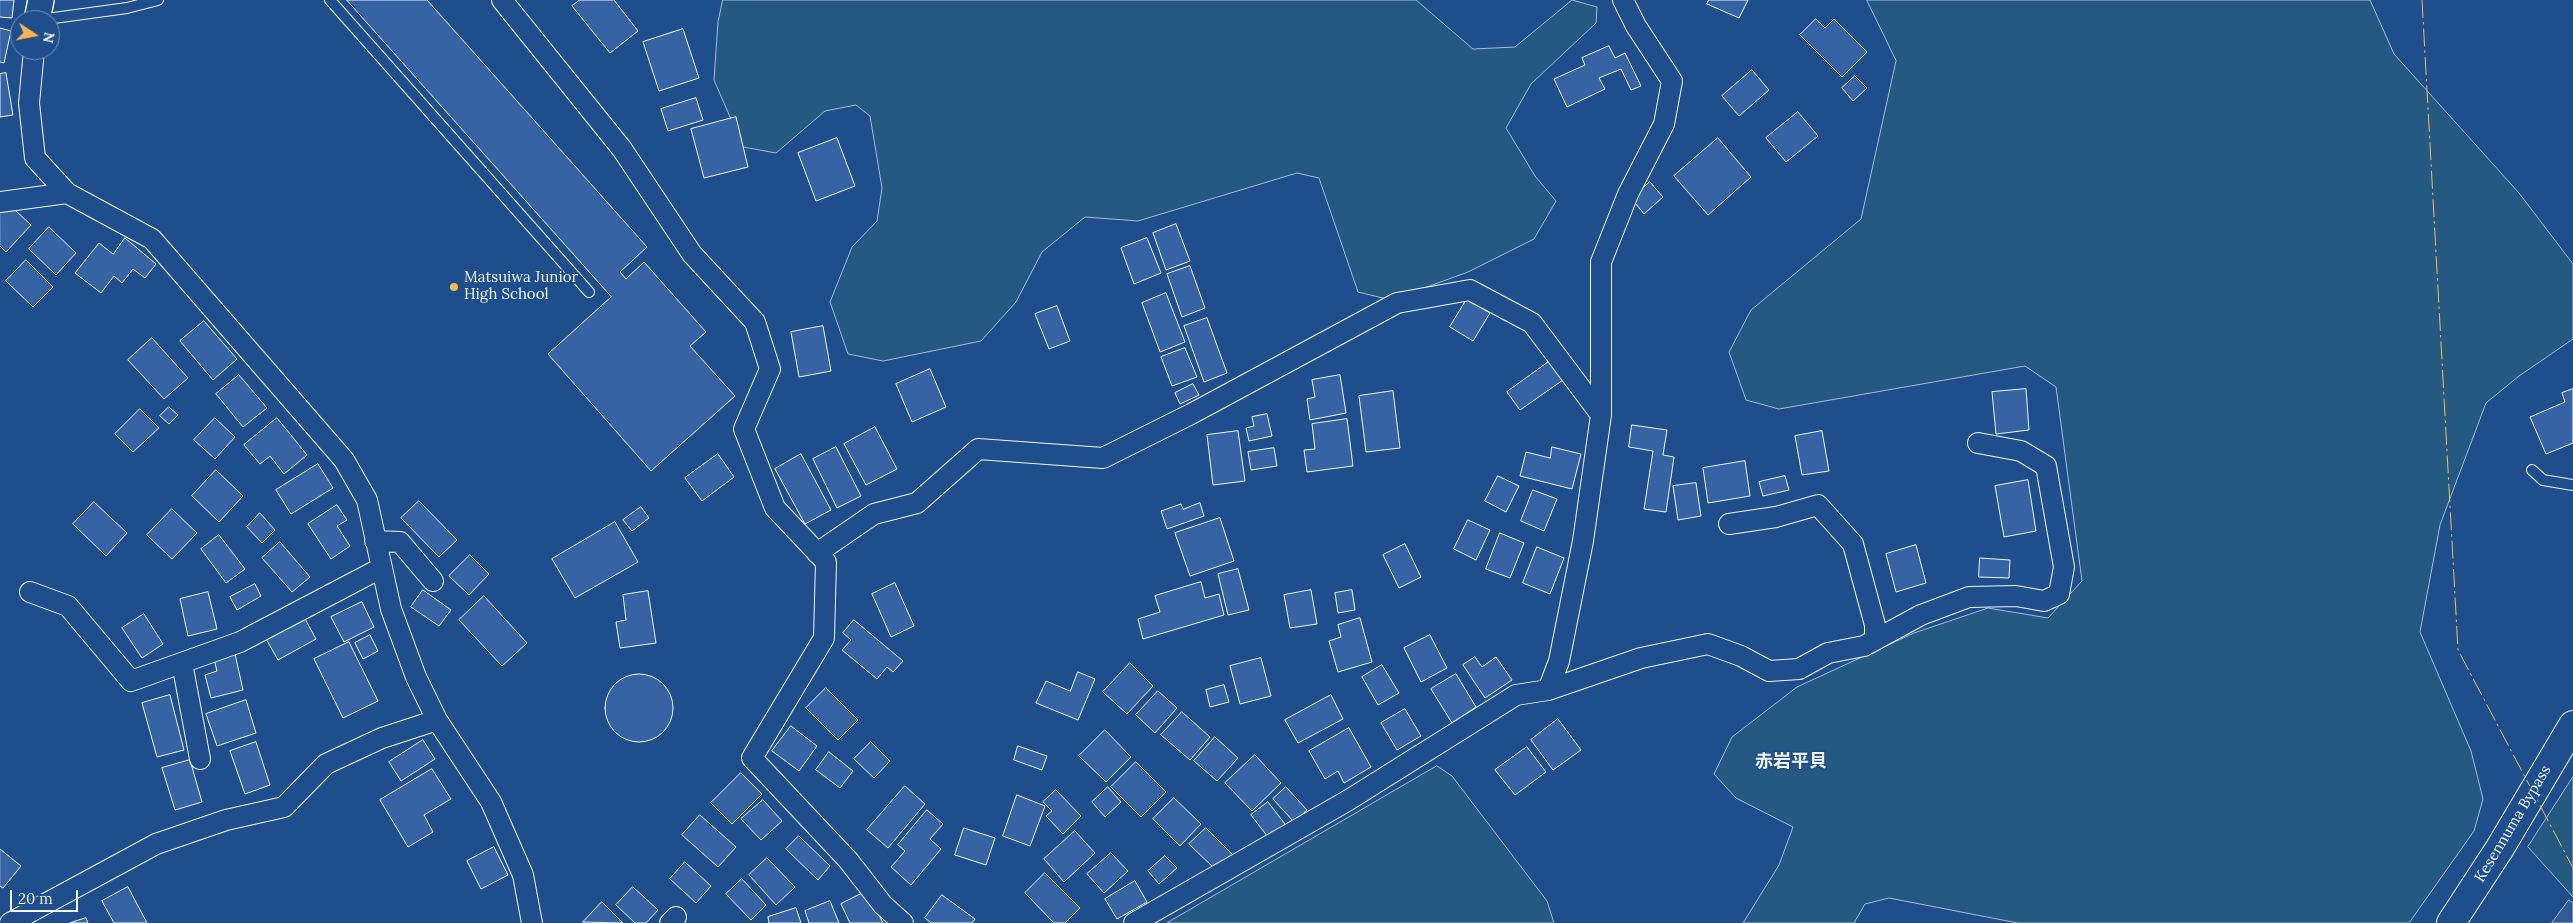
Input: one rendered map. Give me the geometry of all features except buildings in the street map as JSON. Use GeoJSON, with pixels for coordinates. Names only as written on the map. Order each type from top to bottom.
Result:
{"type":"FeatureCollection","features":[{"type":"Feature","properties":{"kind":"highway","name":"Kesennuma Bypass"},"geometry":{"type":"LineString","coordinates":[[2451,923],[2500,848],[2573,725]]}},
{"type":"Feature","properties":{"kind":"street"},"geometry":{"type":"LineString","coordinates":[[502,0],[622,149],[692,254],[755,322],[770,368],[744,429],[774,508],[826,562],[824,638],[752,758],[848,860],[883,905],[904,923]]}},
{"type":"Feature","properties":{"kind":"street"},"geometry":{"type":"LineString","coordinates":[[1548,690],[1559,661],[1583,541],[1601,415],[1601,262],[1628,194],[1664,124],[1672,81],[1636,26],[1623,0]]}},
{"type":"Feature","properties":{"kind":"street"},"geometry":{"type":"LineString","coordinates":[[33,60],[29,103],[35,158],[67,192],[152,238],[344,460],[367,500],[380,568],[394,618],[416,678],[437,720],[491,802],[523,875],[532,923]]}},
{"type":"Feature","properties":{"kind":"street"},"geometry":{"type":"LineString","coordinates":[[0,202],[67,192]]}},
{"type":"Feature","properties":{"kind":"street"},"geometry":{"type":"LineString","coordinates":[[818,553],[874,514],[917,503],[978,449],[1103,458],[1191,414],[1397,303],[1470,290],[1532,323],[1601,415]]}},
{"type":"Feature","properties":{"kind":"street"},"geometry":{"type":"LineString","coordinates":[[1134,923],[1348,801],[1516,695],[1548,690],[1641,658],[1708,644],[1741,656],[1769,671],[1799,669],[1828,653],[1864,646],[1921,615],[1969,597],[2016,596],[2044,601],[2059,594],[2064,567],[2046,466],[2021,451],[1978,443]]}},
{"type":"Feature","properties":{"kind":"street"},"geometry":{"type":"LineString","coordinates":[[1729,524],[1776,517],[1818,505],[1853,544],[1876,625],[1875,640]]}},
{"type":"Feature","properties":{"kind":"street"},"geometry":{"type":"LineString","coordinates":[[375,541],[400,542],[432,581]]}},
{"type":"Feature","properties":{"kind":"street"},"geometry":{"type":"LineString","coordinates":[[30,592],[68,606],[131,681],[240,642],[380,568]]}},
{"type":"Feature","properties":{"kind":"street"},"geometry":{"type":"LineString","coordinates":[[182,663],[200,759]]}},
{"type":"Feature","properties":{"kind":"street"},"geometry":{"type":"LineString","coordinates":[[10,923],[156,844],[226,820],[284,807],[326,764],[382,738],[437,720]]}},
{"type":"Feature","properties":{"kind":"lane"},"geometry":{"type":"LineString","coordinates":[[60,17],[128,8],[158,0]]}},
{"type":"Feature","properties":{"kind":"lane"},"geometry":{"type":"LineString","coordinates":[[330,0],[589,292]]}},
{"type":"Feature","properties":{"kind":"lane"},"geometry":{"type":"LineString","coordinates":[[2532,470],[2543,480],[2573,485]]}},
{"type":"Feature","properties":{"kind":"shaded area"},"geometry":{"type":"Polygon","coordinates":[[[723,0],[1416,0],[1473,49],[1515,47],[1572,0],[1597,7],[1596,23],[1531,84],[1506,128],[1535,176],[1556,201],[1534,239],[1468,272],[1391,300],[1358,292],[1319,178],[1297,173],[1138,221],[1085,217],[1042,252],[1016,302],[981,341],[883,361],[848,354],[830,302],[852,247],[877,221],[882,188],[870,116],[856,105],[825,111],[776,153],[743,147],[714,80],[718,22],[723,0]]]}},
{"type":"Feature","properties":{"kind":"shaded area"},"geometry":{"type":"Polygon","coordinates":[[[1867,0],[2370,0],[2394,54],[2519,193],[2573,264],[2573,339],[2519,376],[2486,403],[2440,525],[2420,632],[2471,751],[2483,799],[2474,831],[2409,923],[2018,923],[1889,898],[1865,904],[1854,923],[1743,923],[1779,865],[1793,827],[1736,798],[1714,774],[1732,737],[1797,687],[1914,633],[1988,608],[2048,618],[2082,581],[2056,387],[2025,366],[1779,409],[1746,400],[1729,352],[1751,310],[1861,219],[1896,61],[1867,0]]]}},
{"type":"Feature","properties":{"kind":"shaded area"},"geometry":{"type":"Polygon","coordinates":[[[1437,766],[1452,776],[1547,901],[1554,923],[1167,923],[1437,766]]]}},
{"type":"Feature","properties":{"kind":"shaded area"},"geometry":{"type":"Polygon","coordinates":[[[2573,777],[2573,897],[2528,847],[2573,777]]]}},
{"type":"Feature","properties":{"kind":"shaded area"},"geometry":{"type":"Polygon","coordinates":[[[2569,900],[2573,903],[2573,923],[2552,923],[2569,900]]]}},
{"type":"Feature","properties":{"kind":"power"},"geometry":{"type":"LineString","coordinates":[[2422,0],[2458,650],[2573,868]]}},
{"type":"Feature","properties":{"kind":"place","name":"Matsuiwa Junior High School"},"geometry":{"type":"Point","coordinates":[454,287]}},
{"type":"Feature","properties":{"kind":"district","name":"赤岩平貝"},"geometry":{"type":"Point","coordinates":[1791,762]}}]}
